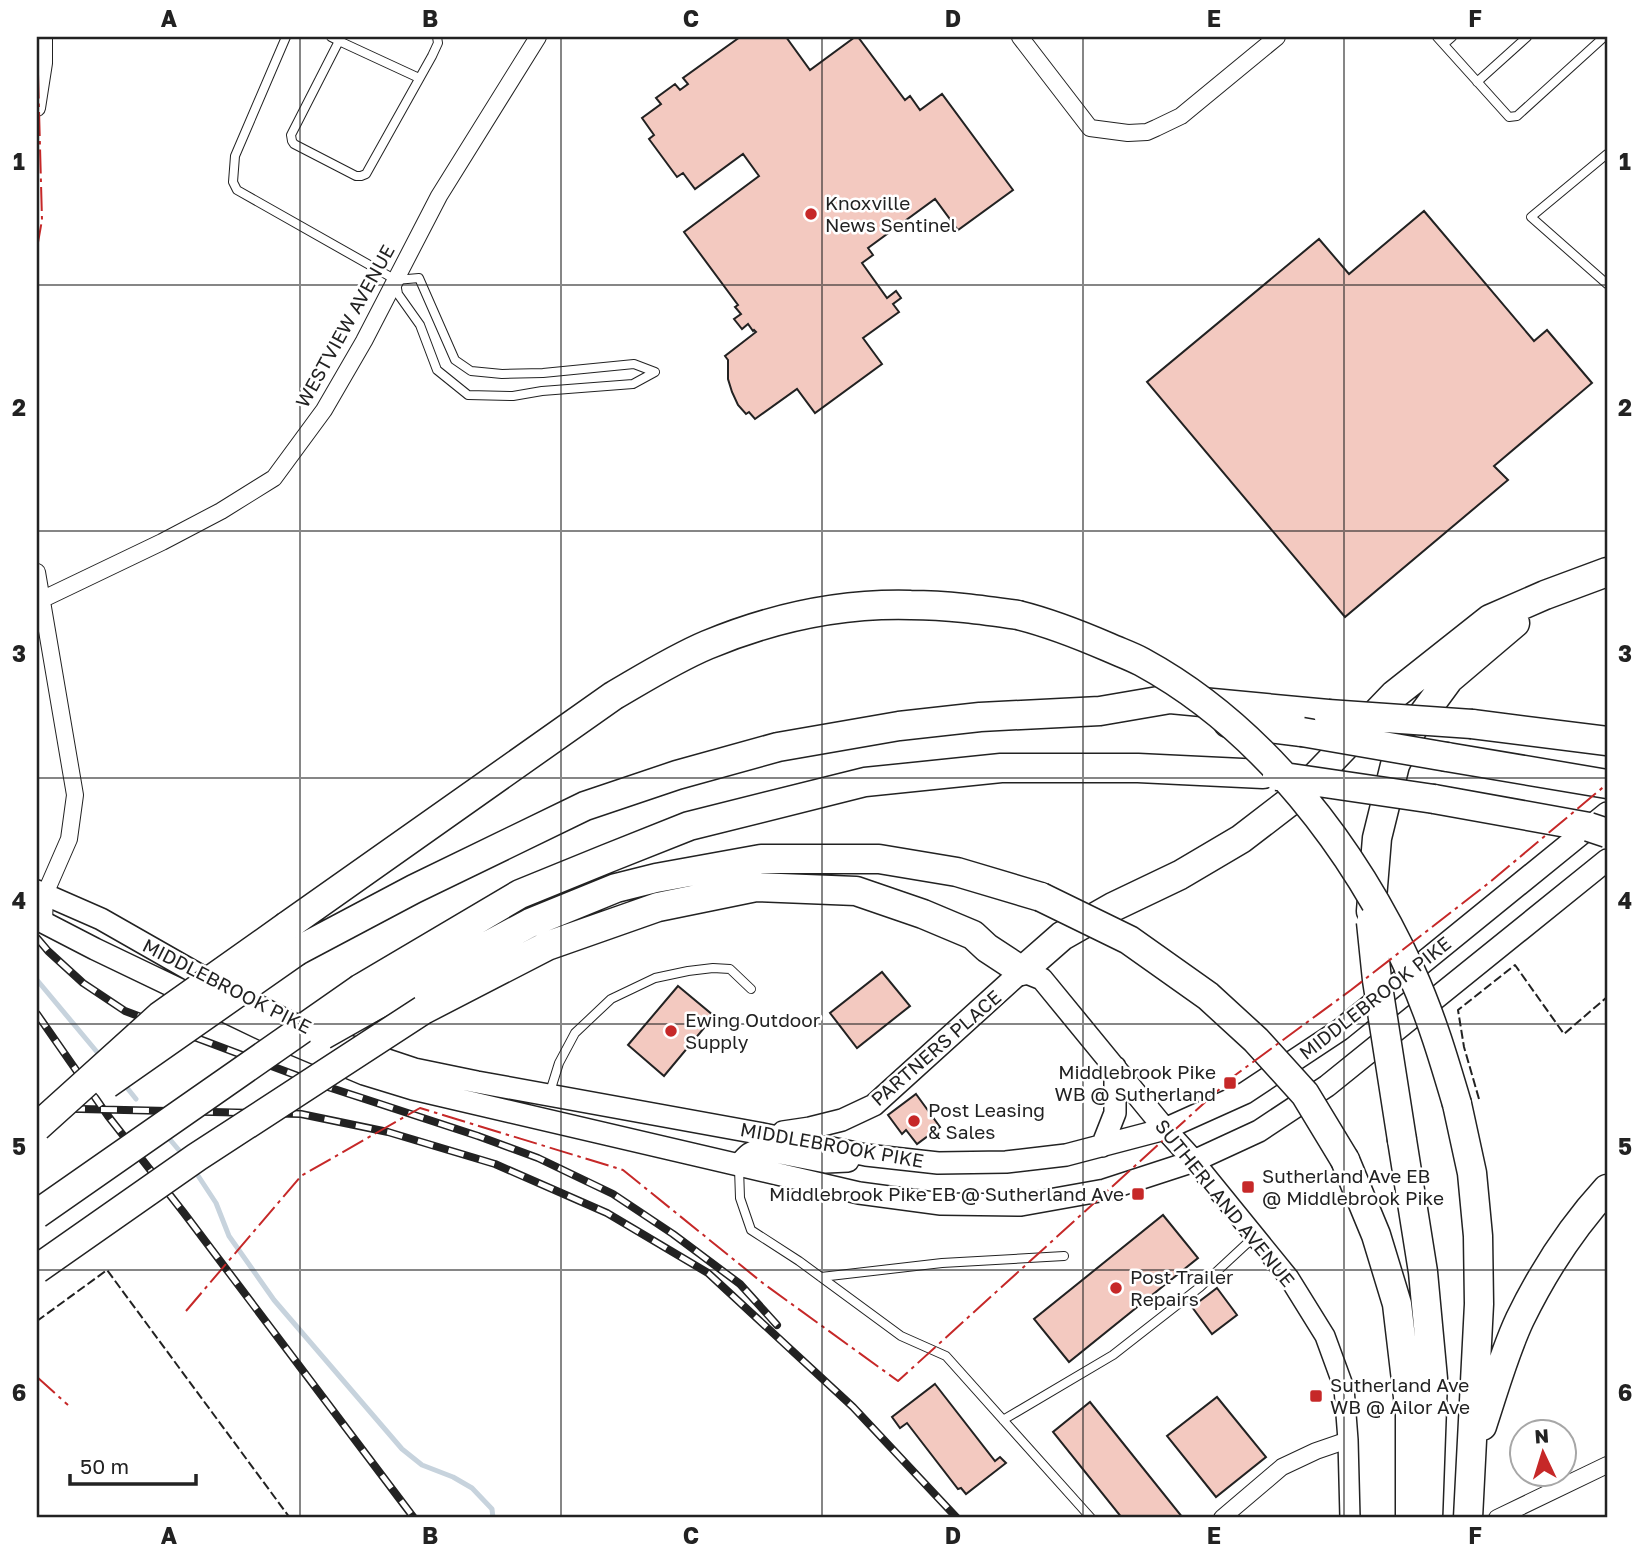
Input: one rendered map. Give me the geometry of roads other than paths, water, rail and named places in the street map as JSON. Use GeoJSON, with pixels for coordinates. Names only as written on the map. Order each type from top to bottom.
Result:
{"type":"FeatureCollection","features":[{"type":"Feature","properties":{"kind":"highway"},"geometry":{"type":"LineString","coordinates":[[37,1269],[197,1157],[423,1010],[547,946],[658,907],[756,887],[856,891],[973,934],[987,948],[1022,971],[1062,936],[1113,906],[1180,875],[1241,839],[1297,796],[1394,695],[1490,619],[1607,572]]}},
{"type":"Feature","properties":{"kind":"highway"},"geometry":{"type":"LineString","coordinates":[[1420,1506],[1433,1379],[1423,1272],[1377,980],[1371,902],[1377,838],[1395,765],[1413,728],[1449,680],[1545,595]]}},
{"type":"Feature","properties":{"kind":"highway"},"geometry":{"type":"LineString","coordinates":[[37,1133],[613,696],[657,669],[756,627],[802,615],[851,607],[911,604],[977,609],[1050,623],[1141,662],[1217,713],[1260,751],[1304,798],[1342,849],[1385,921],[1412,974],[1437,1036],[1457,1104],[1472,1173],[1478,1236],[1479,1304],[1468,1518]]}},
{"type":"Feature","properties":{"kind":"highway"},"geometry":{"type":"LineString","coordinates":[[37,1127],[160,1016],[292,939],[414,889],[585,806],[677,775],[778,747],[899,726],[980,717],[1100,711],[1170,699],[1472,724],[1607,741]]}},
{"type":"Feature","properties":{"kind":"highway"},"geometry":{"type":"LineString","coordinates":[[1100,711],[1200,719],[1302,732],[1598,782]]}},
{"type":"Feature","properties":{"kind":"highway"},"geometry":{"type":"LineString","coordinates":[[37,1213],[148,1136],[365,998],[520,894],[689,826],[865,782],[1001,768],[1138,768],[1263,774],[1603,826]]}},
{"type":"Feature","properties":{"kind":"highway"},"geometry":{"type":"LineString","coordinates":[[365,998],[530,923],[616,888],[761,859],[879,859],[957,872],[1041,897],[1129,940],[1208,996],[1256,1040],[1305,1094],[1345,1160],[1377,1236],[1397,1304],[1420,1506]]}},
{"type":"Feature","properties":{"kind":"highway"},"geometry":{"type":"LineString","coordinates":[[1471,1469],[1499,1373],[1521,1319],[1583,1215],[1607,1189]]}},
{"type":"Feature","properties":{"kind":"main road","name":"MIDDLEBROOK PIKE"},"geometry":{"type":"LineString","coordinates":[[41,892],[100,919],[289,1022],[414,1069],[866,1155],[938,1163],[1006,1162],[1066,1155],[1165,1129],[1245,1093],[1340,1030],[1603,826]]}},
{"type":"Feature","properties":{"kind":"main road","name":"MIDDLEBROOK PIKE"},"geometry":{"type":"LineString","coordinates":[[40,920],[293,1044],[364,1074],[414,1089],[873,1195],[941,1204],[1021,1205],[1105,1190],[1194,1161],[1259,1131],[1326,1086],[1607,860]]}},
{"type":"Feature","properties":{"kind":"main road","name":"SUTHERLAND AVENUE"},"geometry":{"type":"LineString","coordinates":[[1022,971],[1042,979],[1194,1161]]}},
{"type":"Feature","properties":{"kind":"main road","name":"PARTNERS PLACE"},"geometry":{"type":"LineString","coordinates":[[754,1133],[810,1129],[842,1120],[874,1105],[1022,971]]}},
{"type":"Feature","properties":{"kind":"main road"},"geometry":{"type":"LineString","coordinates":[[1102,1146],[1115,1113],[1115,1067]]}},
{"type":"Feature","properties":{"kind":"main road"},"geometry":{"type":"LineString","coordinates":[[544,1119],[549,1094]]}},
{"type":"Feature","properties":{"kind":"main road"},"geometry":{"type":"LineString","coordinates":[[739,1165],[748,1153],[757,1150],[825,1162],[843,1162],[866,1155]]}},
{"type":"Feature","properties":{"kind":"street"},"geometry":{"type":"LineString","coordinates":[[37,108],[44,63],[44,37]]}},
{"type":"Feature","properties":{"kind":"street","name":"WESTVIEW AVENUE"},"geometry":{"type":"LineString","coordinates":[[41,600],[162,542],[221,511],[274,478],[324,410],[364,341],[439,196],[538,37]]}},
{"type":"Feature","properties":{"kind":"street"},"geometry":{"type":"LineString","coordinates":[[1020,37],[1090,128],[1128,133],[1147,132],[1181,116],[1277,37]]}},
{"type":"Feature","properties":{"kind":"street"},"geometry":{"type":"LineString","coordinates":[[37,572],[75,795],[69,839],[41,892],[40,920]]}},
{"type":"Feature","properties":{"kind":"street","name":"SUTHERLAND AVENUE"},"geometry":{"type":"LineString","coordinates":[[1194,1161],[1289,1278],[1325,1336],[1344,1388],[1350,1518]]}},
{"type":"Feature","properties":{"kind":"street"},"geometry":{"type":"LineString","coordinates":[[1222,1518],[1282,1468],[1315,1451],[1348,1440]]}},
{"type":"Feature","properties":{"kind":"street"},"geometry":{"type":"LineString","coordinates":[[1497,1518],[1607,1465]]}},
{"type":"Feature","properties":{"kind":"lane"},"geometry":{"type":"LineString","coordinates":[[286,37],[234,156],[233,182],[237,190],[396,280],[419,278],[455,360],[471,371],[516,374],[634,364],[655,372],[633,384],[513,396],[468,395],[437,370],[420,325],[398,294],[396,280]]}},
{"type":"Feature","properties":{"kind":"lane"},"geometry":{"type":"LineString","coordinates":[[419,78],[335,39],[291,135],[292,141],[356,176],[366,174],[419,78],[438,43],[437,37]]}},
{"type":"Feature","properties":{"kind":"lane"},"geometry":{"type":"LineString","coordinates":[[1437,37],[1509,117],[1517,116],[1604,37]]}},
{"type":"Feature","properties":{"kind":"lane"},"geometry":{"type":"LineString","coordinates":[[1444,44],[1452,37]]}},
{"type":"Feature","properties":{"kind":"lane"},"geometry":{"type":"LineString","coordinates":[[1477,82],[1527,37]]}},
{"type":"Feature","properties":{"kind":"lane"},"geometry":{"type":"LineString","coordinates":[[1607,154],[1531,217],[1607,284]]}},
{"type":"Feature","properties":{"kind":"lane"},"geometry":{"type":"LineString","coordinates":[[549,1094],[559,1063],[575,1033],[611,999],[654,978],[713,968],[730,969],[751,989]]}},
{"type":"Feature","properties":{"kind":"lane"},"geometry":{"type":"LineString","coordinates":[[754,1133],[739,1165],[740,1198],[751,1230],[799,1261],[901,1336],[946,1356],[1091,1518]]}},
{"type":"Feature","properties":{"kind":"lane"},"geometry":{"type":"LineString","coordinates":[[1003,1420],[1113,1355],[1200,1287],[1255,1236]]}},
{"type":"Feature","properties":{"kind":"lane"},"geometry":{"type":"LineString","coordinates":[[821,1277],[942,1263],[1064,1256]]}},
{"type":"Feature","properties":{"kind":"waterway"},"geometry":{"type":"LineString","coordinates":[[37,980],[102,1058]]}},
{"type":"Feature","properties":{"kind":"waterway"},"geometry":{"type":"LineString","coordinates":[[124,1084],[136,1099]]}},
{"type":"Feature","properties":{"kind":"waterway"},"geometry":{"type":"LineString","coordinates":[[167,1136],[183,1155]]}},
{"type":"Feature","properties":{"kind":"waterway"},"geometry":{"type":"LineString","coordinates":[[193,1168],[216,1203],[229,1236],[274,1300],[402,1449],[422,1465],[472,1488],[492,1509],[493,1518]]}},
{"type":"Feature","properties":{"kind":"railway"},"geometry":{"type":"LineString","coordinates":[[37,938],[83,983],[125,1011],[322,1085],[538,1158],[613,1194],[740,1284],[777,1325]]}},
{"type":"Feature","properties":{"kind":"railway"},"geometry":{"type":"LineString","coordinates":[[37,1014],[108,1116],[414,1518]]}},
{"type":"Feature","properties":{"kind":"railway"},"geometry":{"type":"LineString","coordinates":[[37,1108],[301,1114],[388,1132],[495,1164],[607,1213],[708,1273],[853,1407],[957,1518]]}},
{"type":"Feature","properties":{"kind":"place","name":"Knoxville News Sentinel"},"geometry":{"type":"Point","coordinates":[811,214]}},
{"type":"Feature","properties":{"kind":"place","name":"Ewing Outdoor Supply"},"geometry":{"type":"Point","coordinates":[671,1031]}},
{"type":"Feature","properties":{"kind":"place","name":"Middlebrook Pike WB @ Sutherland"},"geometry":{"type":"Point","coordinates":[1230,1083]}},
{"type":"Feature","properties":{"kind":"place","name":"Post Leasing & Sales"},"geometry":{"type":"Point","coordinates":[914,1121]}},
{"type":"Feature","properties":{"kind":"place","name":"Sutherland Ave EB @ Middlebrook Pike"},"geometry":{"type":"Point","coordinates":[1248,1187]}},
{"type":"Feature","properties":{"kind":"place","name":"Middlebrook Pike EB @ Sutherland Ave"},"geometry":{"type":"Point","coordinates":[1138,1194]}},
{"type":"Feature","properties":{"kind":"place","name":"Post Trailer Repairs"},"geometry":{"type":"Point","coordinates":[1116,1288]}},
{"type":"Feature","properties":{"kind":"place","name":"Sutherland Ave WB @ Ailor Ave"},"geometry":{"type":"Point","coordinates":[1316,1396]}}]}
